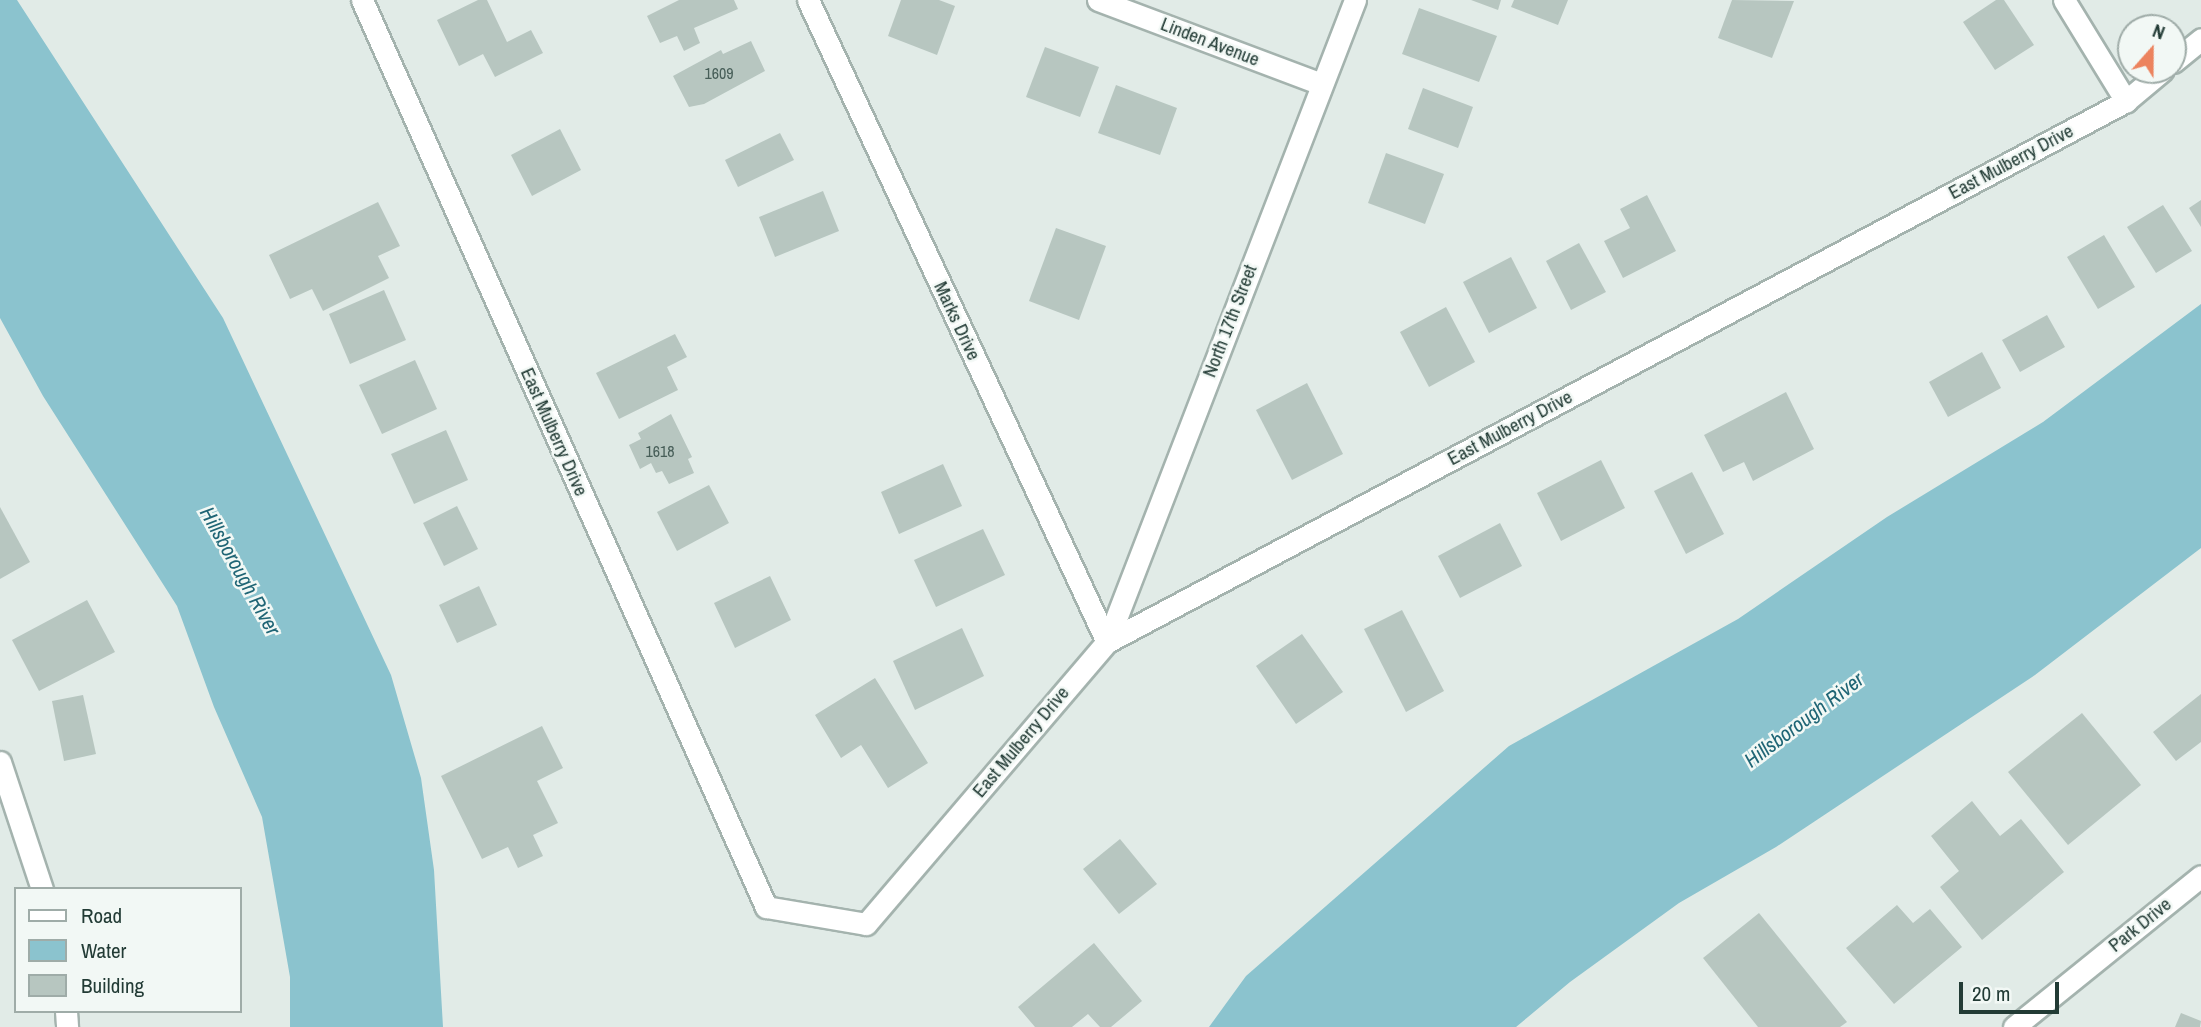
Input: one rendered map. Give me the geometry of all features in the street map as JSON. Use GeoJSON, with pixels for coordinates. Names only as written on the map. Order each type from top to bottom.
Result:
{"type":"FeatureCollection","features":[{"type":"Feature","properties":{"kind":"street","name":"East Mulberry Drive"},"geometry":{"type":"LineString","coordinates":[[362,0],[766,906],[866,924],[1107,642],[2126,101],[2146,84]]}},
{"type":"Feature","properties":{"kind":"street","name":"Marks Drive"},"geometry":{"type":"LineString","coordinates":[[808,0],[1107,642]]}},
{"type":"Feature","properties":{"kind":"street","name":"Linden Avenue"},"geometry":{"type":"LineString","coordinates":[[1098,0],[1322,84]]}},
{"type":"Feature","properties":{"kind":"street","name":"North 17th Street"},"geometry":{"type":"LineString","coordinates":[[1107,642],[1355,0]]}},
{"type":"Feature","properties":{"kind":"street"},"geometry":{"type":"LineString","coordinates":[[2064,0],[2126,101]]}},
{"type":"Feature","properties":{"kind":"street"},"geometry":{"type":"LineString","coordinates":[[2187,50],[2201,39]]}},
{"type":"Feature","properties":{"kind":"street"},"geometry":{"type":"LineString","coordinates":[[0,762],[41,887]]}},
{"type":"Feature","properties":{"kind":"street","name":"Park Drive"},"geometry":{"type":"LineString","coordinates":[[2014,1027],[2201,876]]}},
{"type":"Feature","properties":{"kind":"water","name":"Hillsborough River"},"geometry":{"type":"Polygon","coordinates":[[[0,0],[17,0],[223,318],[391,675],[421,778],[434,870],[443,1027],[290,1027],[290,977],[262,817],[214,707],[177,606],[43,396],[0,318],[0,0]]]}},
{"type":"Feature","properties":{"kind":"water","name":"Hillsborough River"},"geometry":{"type":"Polygon","coordinates":[[[2201,304],[2201,548],[2035,675],[1776,847],[1679,903],[1570,982],[1516,1027],[1209,1027],[1246,976],[1509,746],[1738,619],[1887,517],[2043,422],[2201,304]]]}},
{"type":"Feature","properties":{"kind":"building"},"geometry":{"type":"Polygon","coordinates":[[[478,0],[487,0],[507,42],[531,30],[543,53],[495,77],[483,54],[459,66],[437,20],[478,0]]]}},
{"type":"Feature","properties":{"kind":"building"},"geometry":{"type":"Polygon","coordinates":[[[679,0],[734,0],[738,9],[694,28],[700,43],[684,51],[677,36],[660,43],[647,16],[679,0]]]}},
{"type":"Feature","properties":{"kind":"building"},"geometry":{"type":"Polygon","coordinates":[[[901,0],[939,0],[955,6],[937,55],[888,36],[901,0]]]}},
{"type":"Feature","properties":{"kind":"building"},"geometry":{"type":"Polygon","coordinates":[[[1471,0],[1501,0],[1498,10],[1471,0]]]}},
{"type":"Feature","properties":{"kind":"building"},"geometry":{"type":"Polygon","coordinates":[[[1514,0],[1568,0],[1558,25],[1511,7],[1514,0]]]}},
{"type":"Feature","properties":{"kind":"building"},"geometry":{"type":"Polygon","coordinates":[[[1732,0],[1794,1],[1772,58],[1718,38],[1732,0]]]}},
{"type":"Feature","properties":{"kind":"building"},"geometry":{"type":"Polygon","coordinates":[[[1996,0],[2004,0],[2034,45],[1995,70],[1963,22],[1996,0]]]}},
{"type":"Feature","properties":{"kind":"building"},"geometry":{"type":"Polygon","coordinates":[[[1419,8],[1497,36],[1479,82],[1402,54],[1419,8]]]}},
{"type":"Feature","properties":{"kind":"building"},"geometry":{"type":"Polygon","coordinates":[[[751,41],[765,71],[704,104],[689,107],[673,76],[721,50],[723,54],[751,41]]]}},
{"type":"Feature","properties":{"kind":"building"},"geometry":{"type":"Polygon","coordinates":[[[1045,47],[1099,67],[1080,117],[1026,97],[1045,47]]]}},
{"type":"Feature","properties":{"kind":"building"},"geometry":{"type":"Polygon","coordinates":[[[1116,85],[1177,108],[1160,155],[1098,133],[1116,85]]]}},
{"type":"Feature","properties":{"kind":"building"},"geometry":{"type":"Polygon","coordinates":[[[1423,88],[1473,107],[1458,148],[1408,129],[1423,88]]]}},
{"type":"Feature","properties":{"kind":"building"},"geometry":{"type":"Polygon","coordinates":[[[560,129],[581,170],[532,196],[511,155],[560,129]]]}},
{"type":"Feature","properties":{"kind":"building"},"geometry":{"type":"Polygon","coordinates":[[[780,133],[794,160],[738,187],[725,160],[780,133]]]}},
{"type":"Feature","properties":{"kind":"building"},"geometry":{"type":"Polygon","coordinates":[[[1386,153],[1444,174],[1425,224],[1368,203],[1386,153]]]}},
{"type":"Feature","properties":{"kind":"building"},"geometry":{"type":"Polygon","coordinates":[[[823,191],[839,231],[775,257],[759,217],[823,191]]]}},
{"type":"Feature","properties":{"kind":"building"},"geometry":{"type":"Polygon","coordinates":[[[1647,195],[1676,251],[1623,278],[1604,241],[1630,228],[1620,209],[1647,195]]]}},
{"type":"Feature","properties":{"kind":"building"},"geometry":{"type":"Polygon","coordinates":[[[2201,200],[2201,227],[2189,208],[2201,200]]]}},
{"type":"Feature","properties":{"kind":"building"},"geometry":{"type":"Polygon","coordinates":[[[378,202],[400,246],[378,256],[389,278],[323,311],[312,289],[290,299],[269,255],[378,202]]]}},
{"type":"Feature","properties":{"kind":"building"},"geometry":{"type":"Polygon","coordinates":[[[2163,205],[2192,251],[2156,273],[2127,227],[2163,205]]]}},
{"type":"Feature","properties":{"kind":"building"},"geometry":{"type":"Polygon","coordinates":[[[1056,228],[1106,246],[1079,320],[1029,301],[1056,228]]]}},
{"type":"Feature","properties":{"kind":"building"},"geometry":{"type":"Polygon","coordinates":[[[2104,235],[2135,287],[2098,309],[2067,257],[2104,235]]]}},
{"type":"Feature","properties":{"kind":"building"},"geometry":{"type":"Polygon","coordinates":[[[1579,243],[1606,292],[1571,310],[1546,261],[1579,243]]]}},
{"type":"Feature","properties":{"kind":"building"},"geometry":{"type":"Polygon","coordinates":[[[1511,257],[1537,308],[1489,333],[1463,282],[1511,257]]]}},
{"type":"Feature","properties":{"kind":"building"},"geometry":{"type":"Polygon","coordinates":[[[384,290],[406,340],[350,364],[329,314],[384,290]]]}},
{"type":"Feature","properties":{"kind":"building"},"geometry":{"type":"Polygon","coordinates":[[[1446,307],[1475,362],[1429,387],[1400,332],[1446,307]]]}},
{"type":"Feature","properties":{"kind":"building"},"geometry":{"type":"Polygon","coordinates":[[[2047,315],[2065,347],[2020,372],[2002,340],[2047,315]]]}},
{"type":"Feature","properties":{"kind":"building"},"geometry":{"type":"Polygon","coordinates":[[[675,334],[687,357],[667,367],[678,390],[619,419],[596,373],[675,334]]]}},
{"type":"Feature","properties":{"kind":"building"},"geometry":{"type":"Polygon","coordinates":[[[1982,352],[2001,388],[1948,417],[1929,382],[1982,352]]]}},
{"type":"Feature","properties":{"kind":"building"},"geometry":{"type":"Polygon","coordinates":[[[415,360],[437,409],[382,434],[359,385],[415,360]]]}},
{"type":"Feature","properties":{"kind":"building"},"geometry":{"type":"Polygon","coordinates":[[[1307,383],[1343,454],[1292,480],[1256,410],[1307,383]]]}},
{"type":"Feature","properties":{"kind":"building"},"geometry":{"type":"Polygon","coordinates":[[[1786,392],[1814,449],[1753,481],[1744,462],[1723,472],[1704,435],[1786,392]]]}},
{"type":"Feature","properties":{"kind":"building"},"geometry":{"type":"Polygon","coordinates":[[[671,414],[692,457],[688,459],[694,473],[669,484],[662,471],[656,473],[651,463],[640,469],[629,445],[641,439],[638,433],[671,414]]]}},
{"type":"Feature","properties":{"kind":"building"},"geometry":{"type":"Polygon","coordinates":[[[446,430],[468,480],[414,504],[391,454],[446,430]]]}},
{"type":"Feature","properties":{"kind":"building"},"geometry":{"type":"Polygon","coordinates":[[[1601,460],[1625,508],[1561,541],[1537,493],[1601,460]]]}},
{"type":"Feature","properties":{"kind":"building"},"geometry":{"type":"Polygon","coordinates":[[[943,464],[962,506],[899,534],[881,492],[943,464]]]}},
{"type":"Feature","properties":{"kind":"building"},"geometry":{"type":"Polygon","coordinates":[[[1692,472],[1724,534],[1686,554],[1654,491],[1692,472]]]}},
{"type":"Feature","properties":{"kind":"building"},"geometry":{"type":"Polygon","coordinates":[[[709,485],[729,523],[677,551],[657,512],[709,485]]]}},
{"type":"Feature","properties":{"kind":"building"},"geometry":{"type":"Polygon","coordinates":[[[457,506],[478,549],[444,566],[423,523],[457,506]]]}},
{"type":"Feature","properties":{"kind":"building"},"geometry":{"type":"Polygon","coordinates":[[[0,507],[30,562],[0,579],[0,507]]]}},
{"type":"Feature","properties":{"kind":"building"},"geometry":{"type":"Polygon","coordinates":[[[1500,523],[1522,566],[1460,598],[1438,556],[1500,523]]]}},
{"type":"Feature","properties":{"kind":"building"},"geometry":{"type":"Polygon","coordinates":[[[983,529],[1005,575],[936,607],[914,560],[983,529]]]}},
{"type":"Feature","properties":{"kind":"building"},"geometry":{"type":"Polygon","coordinates":[[[770,576],[791,620],[735,648],[714,603],[770,576]]]}},
{"type":"Feature","properties":{"kind":"building"},"geometry":{"type":"Polygon","coordinates":[[[479,586],[497,625],[457,643],[439,605],[479,586]]]}},
{"type":"Feature","properties":{"kind":"building"},"geometry":{"type":"Polygon","coordinates":[[[87,600],[115,652],[39,691],[12,640],[87,600]]]}},
{"type":"Feature","properties":{"kind":"building"},"geometry":{"type":"Polygon","coordinates":[[[1402,610],[1444,691],[1406,712],[1364,629],[1402,610]]]}},
{"type":"Feature","properties":{"kind":"building"},"geometry":{"type":"Polygon","coordinates":[[[962,628],[984,676],[915,710],[893,661],[962,628]]]}},
{"type":"Feature","properties":{"kind":"building"},"geometry":{"type":"Polygon","coordinates":[[[1302,634],[1343,692],[1296,724],[1256,666],[1302,634]]]}},
{"type":"Feature","properties":{"kind":"building"},"geometry":{"type":"Polygon","coordinates":[[[875,678],[928,763],[888,788],[861,745],[841,758],[815,715],[875,678]]]}},
{"type":"Feature","properties":{"kind":"building"},"geometry":{"type":"Polygon","coordinates":[[[2201,694],[2201,742],[2176,761],[2153,732],[2201,694]]]}},
{"type":"Feature","properties":{"kind":"building"},"geometry":{"type":"Polygon","coordinates":[[[83,695],[96,754],[64,761],[52,701],[83,695]]]}},
{"type":"Feature","properties":{"kind":"building"},"geometry":{"type":"Polygon","coordinates":[[[2082,713],[2141,785],[2068,845],[2008,772],[2082,713]]]}},
{"type":"Feature","properties":{"kind":"building"},"geometry":{"type":"Polygon","coordinates":[[[542,726],[563,768],[537,781],[558,823],[533,835],[543,856],[518,868],[508,847],[482,859],[441,776],[542,726]]]}},
{"type":"Feature","properties":{"kind":"building"},"geometry":{"type":"Polygon","coordinates":[[[1972,801],[2000,836],[2021,819],[2064,872],[1982,940],[1940,887],[1959,871],[1931,836],[1972,801]]]}},
{"type":"Feature","properties":{"kind":"building"},"geometry":{"type":"Polygon","coordinates":[[[1120,839],[1157,884],[1119,914],[1083,869],[1120,839]]]}},
{"type":"Feature","properties":{"kind":"building"},"geometry":{"type":"Polygon","coordinates":[[[1897,905],[1913,923],[1930,909],[1962,947],[1894,1004],[1846,948],[1897,905]]]}},
{"type":"Feature","properties":{"kind":"building"},"geometry":{"type":"Polygon","coordinates":[[[1759,913],[1847,1022],[1840,1027],[1758,1027],[1703,958],[1759,913]]]}},
{"type":"Feature","properties":{"kind":"building"},"geometry":{"type":"Polygon","coordinates":[[[1094,943],[1142,1001],[1111,1027],[1100,1027],[1088,1014],[1072,1027],[1035,1027],[1018,1007],[1094,943]]]}},
{"type":"Feature","properties":{"kind":"building"},"geometry":{"type":"Polygon","coordinates":[[[2181,1013],[2201,1021],[2200,1027],[2175,1027],[2181,1013]]]}}]}
